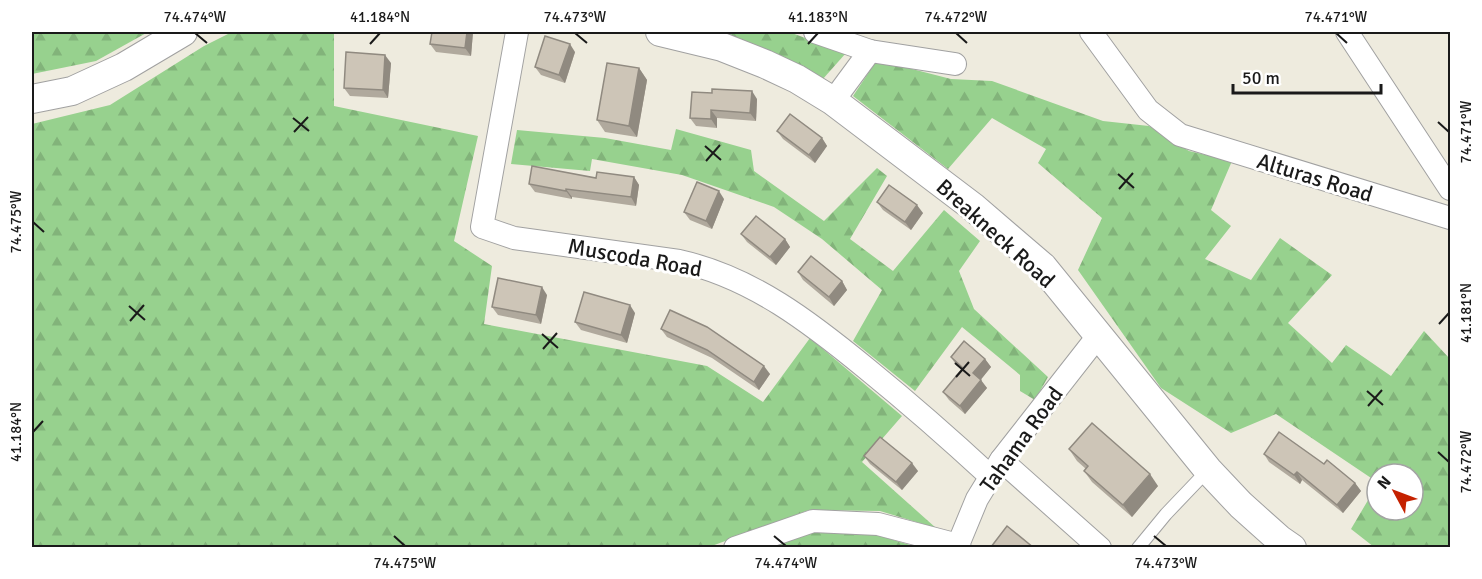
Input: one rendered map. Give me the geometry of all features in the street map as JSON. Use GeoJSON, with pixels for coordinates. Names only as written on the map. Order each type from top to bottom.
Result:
{"type":"FeatureCollection","features":[{"type":"Feature","properties":{"kind":"street"},"geometry":{"type":"LineString","coordinates":[[32,99],[72,91],[124,67],[183,32]]}},
{"type":"Feature","properties":{"kind":"street","name":"Muscoda Road"},"geometry":{"type":"LineString","coordinates":[[517,32],[482,227],[514,238],[680,261],[705,267],[768,296],[817,328],[924,415],[1100,548]]}},
{"type":"Feature","properties":{"kind":"street","name":"Breakneck Road"},"geometry":{"type":"LineString","coordinates":[[660,32],[722,47],[765,64],[833,101],[973,207],[1042,267],[1241,506],[1292,548]]}},
{"type":"Feature","properties":{"kind":"street"},"geometry":{"type":"LineString","coordinates":[[815,32],[870,51],[955,64]]}},
{"type":"Feature","properties":{"kind":"street","name":"Alturas Road"},"geometry":{"type":"LineString","coordinates":[[1091,32],[1148,110],[1180,135],[1450,218]]}},
{"type":"Feature","properties":{"kind":"street"},"geometry":{"type":"LineString","coordinates":[[1347,32],[1450,189]]}},
{"type":"Feature","properties":{"kind":"street"},"geometry":{"type":"LineString","coordinates":[[833,101],[870,51]]}},
{"type":"Feature","properties":{"kind":"street","name":"Tahama Road"},"geometry":{"type":"LineString","coordinates":[[959,546],[977,499],[996,468],[1098,336]]}},
{"type":"Feature","properties":{"kind":"street"},"geometry":{"type":"LineString","coordinates":[[735,548],[813,521],[878,524],[959,546]]}},
{"type":"Feature","properties":{"kind":"lane"},"geometry":{"type":"LineString","coordinates":[[1138,548],[1166,514],[1209,470]]}},
{"type":"Feature","properties":{"kind":"green space"},"geometry":{"type":"Polygon","coordinates":[[[32,32],[148,32],[96,61],[32,74],[32,32]]]}},
{"type":"Feature","properties":{"kind":"green space"},"geometry":{"type":"Polygon","coordinates":[[[232,32],[334,32],[334,106],[478,136],[454,241],[492,266],[484,324],[707,366],[763,402],[810,338],[902,416],[862,462],[936,528],[880,511],[809,510],[709,547],[32,547],[32,124],[110,105],[204,46],[232,32]]]}},
{"type":"Feature","properties":{"kind":"green space"},"geometry":{"type":"Polygon","coordinates":[[[713,32],[789,32],[846,53],[822,80],[713,32]]]}},
{"type":"Feature","properties":{"kind":"green space"},"geometry":{"type":"Polygon","coordinates":[[[877,60],[951,79],[992,81],[1103,121],[1149,126],[1189,151],[1232,161],[1211,210],[1231,226],[1205,259],[1251,280],[1280,238],[1332,275],[1288,323],[1332,363],[1346,345],[1391,376],[1424,331],[1450,359],[1450,547],[1374,547],[1351,529],[1365,505],[1365,522],[1425,522],[1425,462],[1365,462],[1365,474],[1276,414],[1231,433],[1161,388],[1078,270],[1102,218],[1038,163],[1046,149],[992,118],[948,169],[853,96],[877,60]]]}},
{"type":"Feature","properties":{"kind":"green space"},"geometry":{"type":"Polygon","coordinates":[[[676,129],[751,150],[754,171],[824,221],[877,168],[887,176],[850,239],[893,271],[944,210],[980,241],[959,271],[974,309],[1048,377],[1035,400],[1020,391],[1020,375],[962,327],[915,391],[853,341],[882,290],[822,239],[774,207],[682,175],[592,159],[590,171],[511,164],[517,130],[605,138],[671,150],[676,129]]]}},
{"type":"Feature","properties":{"kind":"green space"},"geometry":{"type":"Polygon","coordinates":[[[813,530],[870,533],[917,547],[765,548],[813,530]]]}},
{"type":"Feature","properties":{"kind":"building"},"geometry":{"type":"Polygon","coordinates":[[[432,32],[467,32],[465,48],[430,44],[432,32]]]}},
{"type":"Feature","properties":{"kind":"building"},"geometry":{"type":"Polygon","coordinates":[[[545,36],[570,44],[559,75],[535,67],[545,36]]]}},
{"type":"Feature","properties":{"kind":"building"},"geometry":{"type":"Polygon","coordinates":[[[346,52],[385,55],[383,90],[344,88],[346,52]]]}},
{"type":"Feature","properties":{"kind":"building"},"geometry":{"type":"Polygon","coordinates":[[[607,63],[639,68],[629,126],[597,120],[607,63]]]}},
{"type":"Feature","properties":{"kind":"building"},"geometry":{"type":"Polygon","coordinates":[[[712,89],[752,91],[750,113],[711,110],[711,119],[690,118],[692,92],[712,93],[712,89]]]}},
{"type":"Feature","properties":{"kind":"building"},"geometry":{"type":"Polygon","coordinates":[[[790,114],[822,138],[809,155],[777,131],[790,114]]]}},
{"type":"Feature","properties":{"kind":"building"},"geometry":{"type":"Polygon","coordinates":[[[532,166],[596,178],[597,172],[634,177],[631,197],[566,189],[566,191],[529,184],[532,166]]]}},
{"type":"Feature","properties":{"kind":"building"},"geometry":{"type":"Polygon","coordinates":[[[697,182],[719,191],[706,221],[684,212],[697,182]]]}},
{"type":"Feature","properties":{"kind":"building"},"geometry":{"type":"Polygon","coordinates":[[[889,185],[917,205],[905,222],[877,202],[889,185]]]}},
{"type":"Feature","properties":{"kind":"building"},"geometry":{"type":"Polygon","coordinates":[[[756,216],[785,239],[770,257],[741,234],[756,216]]]}},
{"type":"Feature","properties":{"kind":"building"},"geometry":{"type":"Polygon","coordinates":[[[811,256],[842,281],[829,297],[798,272],[811,256]]]}},
{"type":"Feature","properties":{"kind":"building"},"geometry":{"type":"Polygon","coordinates":[[[498,278],[542,287],[536,315],[492,307],[498,278]]]}},
{"type":"Feature","properties":{"kind":"building"},"geometry":{"type":"Polygon","coordinates":[[[584,292],[630,305],[621,335],[575,322],[584,292]]]}},
{"type":"Feature","properties":{"kind":"building"},"geometry":{"type":"Polygon","coordinates":[[[670,310],[707,327],[764,366],[754,382],[707,350],[661,329],[670,310]]]}},
{"type":"Feature","properties":{"kind":"building"},"geometry":{"type":"Polygon","coordinates":[[[964,341],[985,359],[973,373],[981,380],[960,406],[943,392],[963,368],[951,357],[964,341]]]}},
{"type":"Feature","properties":{"kind":"building"},"geometry":{"type":"Polygon","coordinates":[[[1092,423],[1150,474],[1123,505],[1084,471],[1088,466],[1069,449],[1092,423]]]}},
{"type":"Feature","properties":{"kind":"building"},"geometry":{"type":"Polygon","coordinates":[[[1279,432],[1324,464],[1327,460],[1355,483],[1337,505],[1297,472],[1294,475],[1264,454],[1279,432]]]}},
{"type":"Feature","properties":{"kind":"building"},"geometry":{"type":"Polygon","coordinates":[[[880,437],[912,463],[896,482],[864,456],[880,437]]]}},
{"type":"Feature","properties":{"kind":"building"},"geometry":{"type":"Polygon","coordinates":[[[1007,526],[1034,548],[992,548],[1007,526]]]}}]}
